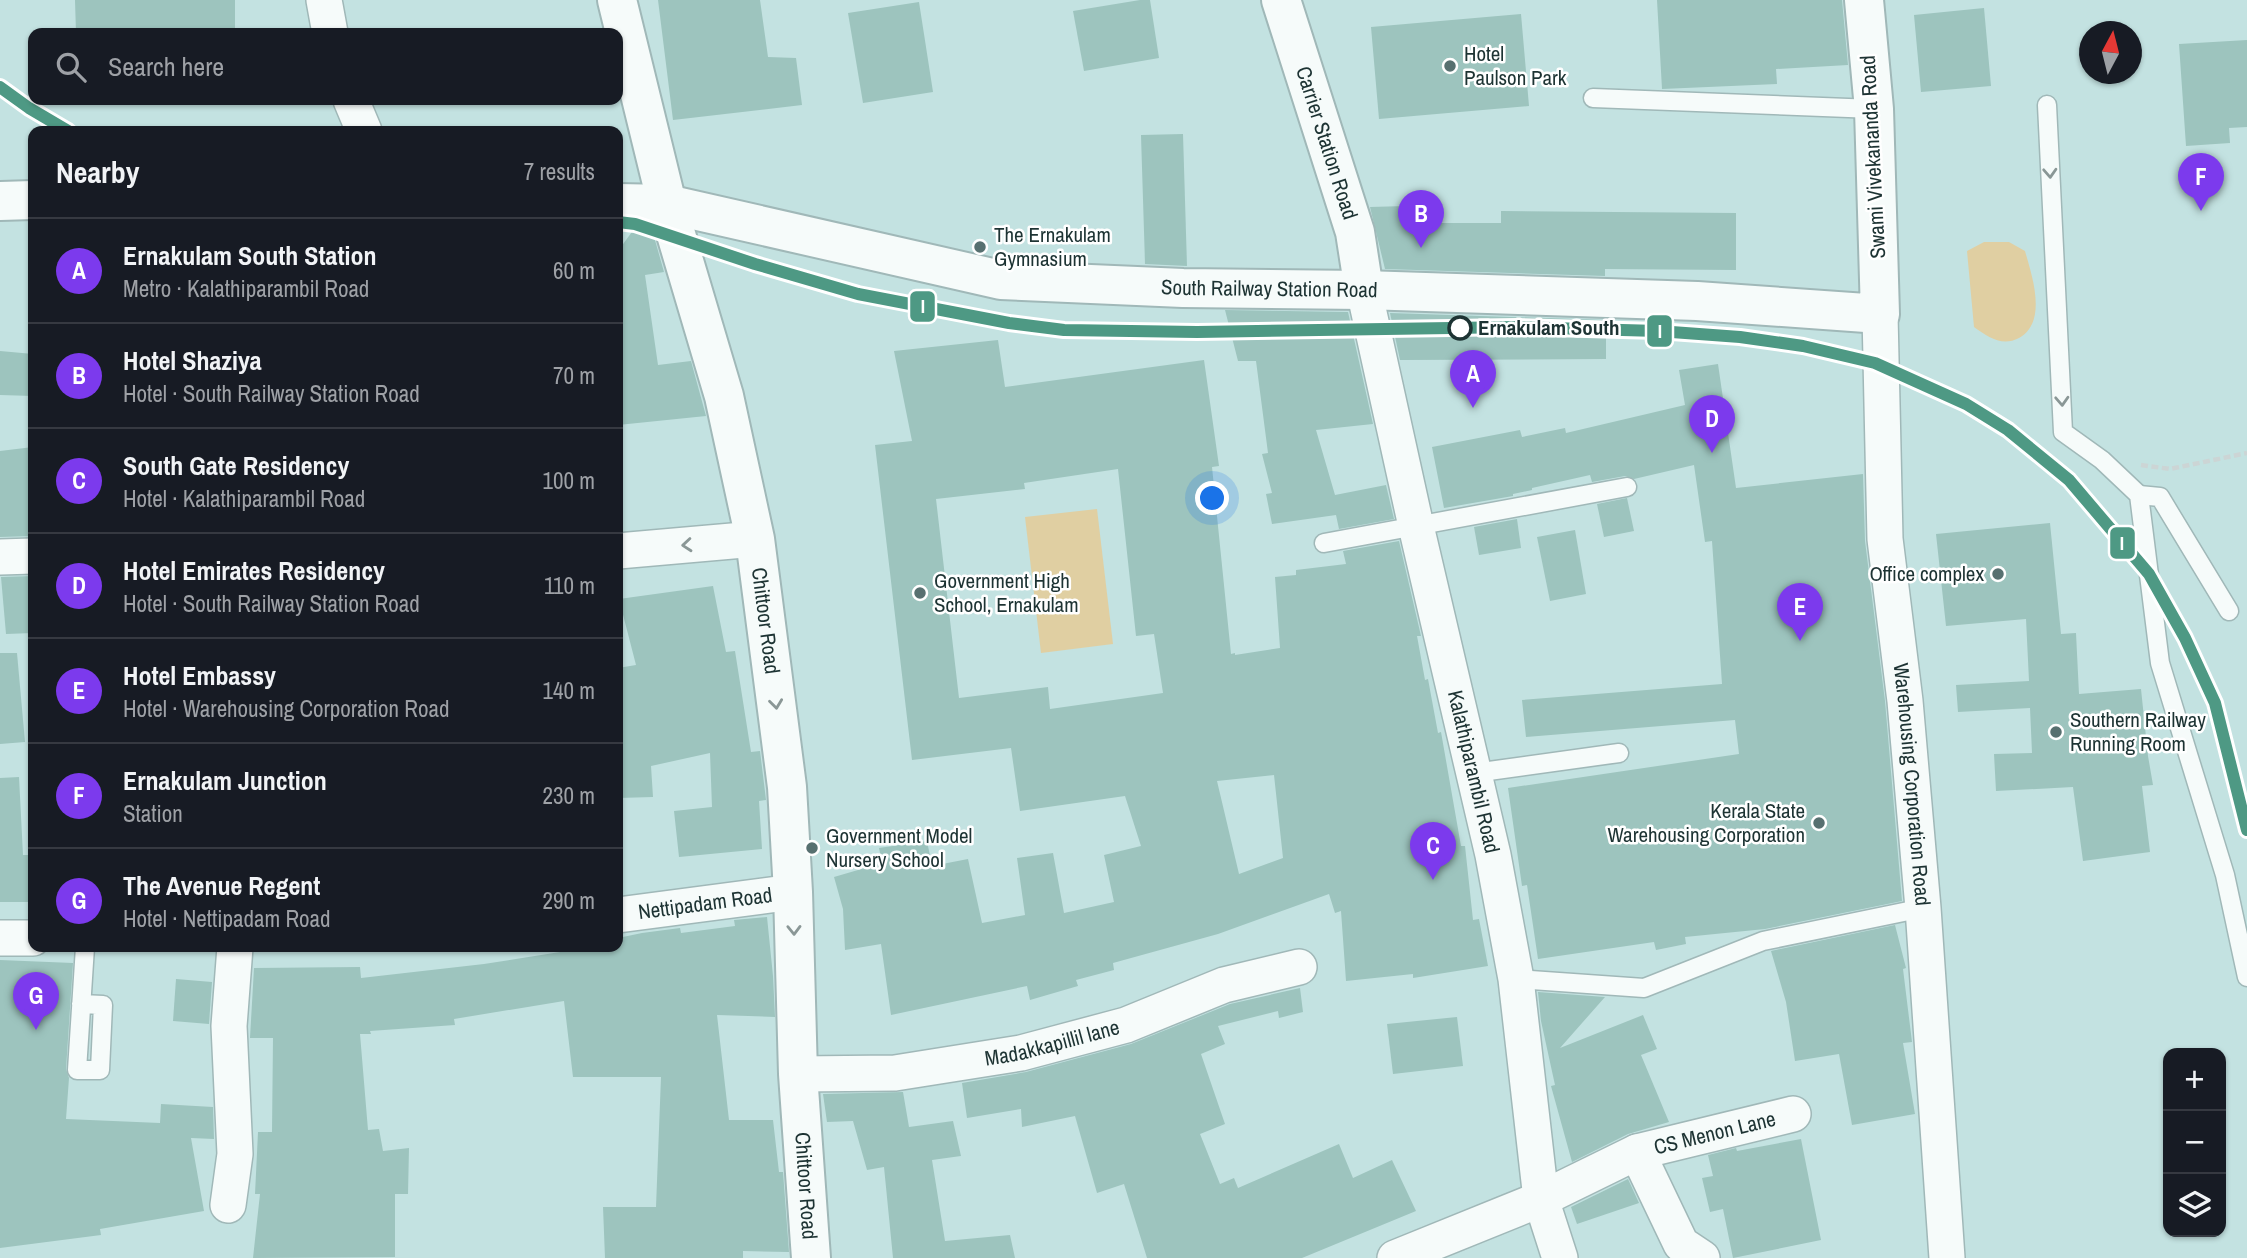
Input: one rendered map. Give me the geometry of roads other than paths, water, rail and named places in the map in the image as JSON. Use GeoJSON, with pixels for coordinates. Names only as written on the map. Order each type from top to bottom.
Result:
{"type":"FeatureCollection","features":[{"type":"Feature","properties":{"kind":"street"},"geometry":{"type":"LineString","coordinates":[[324,0],[329,28]]}},
{"type":"Feature","properties":{"kind":"street","name":"Chittoor Road"},"geometry":{"type":"LineString","coordinates":[[617,0],[667,204],[724,396],[755,539],[787,787],[798,1073],[811,1258]]}},
{"type":"Feature","properties":{"kind":"street","name":"Carrier Station Road"},"geometry":{"type":"LineString","coordinates":[[1281,0],[1355,232],[1364,290]]}},
{"type":"Feature","properties":{"kind":"street","name":"Swami Vivekananda Road"},"geometry":{"type":"LineString","coordinates":[[1864,0],[1874,109],[1880,314]]}},
{"type":"Feature","properties":{"kind":"street"},"geometry":{"type":"LineString","coordinates":[[353,105],[362,126]]}},
{"type":"Feature","properties":{"kind":"street"},"geometry":{"type":"LineString","coordinates":[[0,201],[28,200]]}},
{"type":"Feature","properties":{"kind":"street","name":"South Railway Station Road"},"geometry":{"type":"LineString","coordinates":[[623,202],[667,204],[1002,280],[1183,288],[1364,290],[1697,301],[1880,314]]}},
{"type":"Feature","properties":{"kind":"street","name":"Kalathiparambil Road"},"geometry":{"type":"LineString","coordinates":[[1364,290],[1493,855],[1516,979],[1541,1199],[1560,1258]]}},
{"type":"Feature","properties":{"kind":"street","name":"Warehousing Corporation Road"},"geometry":{"type":"LineString","coordinates":[[1880,314],[1885,539],[1905,701],[1923,908],[1947,1258]]}},
{"type":"Feature","properties":{"kind":"street"},"geometry":{"type":"LineString","coordinates":[[623,551],[755,539]]}},
{"type":"Feature","properties":{"kind":"street"},"geometry":{"type":"LineString","coordinates":[[0,557],[28,556]]}},
{"type":"Feature","properties":{"kind":"street","name":"Nettipadam Road"},"geometry":{"type":"LineString","coordinates":[[623,914],[793,892]]}},
{"type":"Feature","properties":{"kind":"street"},"geometry":{"type":"LineString","coordinates":[[0,938],[28,938]]}},
{"type":"Feature","properties":{"kind":"street"},"geometry":{"type":"LineString","coordinates":[[228,1205],[235,1153],[229,1026],[235,952]]}},
{"type":"Feature","properties":{"kind":"street","name":"Madakkapillil lane"},"geometry":{"type":"LineString","coordinates":[[798,1073],[895,1073],[1021,1053],[1126,1025],[1224,985],[1299,967]]}},
{"type":"Feature","properties":{"kind":"street","name":"CS Menon Lane"},"geometry":{"type":"LineString","coordinates":[[1395,1258],[1541,1199],[1637,1152],[1793,1114]]}},
{"type":"Feature","properties":{"kind":"street"},"geometry":{"type":"LineString","coordinates":[[1637,1152],[1681,1244],[1702,1258]]}},
{"type":"Feature","properties":{"kind":"lane"},"geometry":{"type":"LineString","coordinates":[[1593,98],[1874,109]]}},
{"type":"Feature","properties":{"kind":"lane"},"geometry":{"type":"LineString","coordinates":[[2047,105],[2063,432],[2102,460],[2139,495],[2161,497],[2229,611]]}},
{"type":"Feature","properties":{"kind":"lane"},"geometry":{"type":"LineString","coordinates":[[1324,543],[1628,487]]}},
{"type":"Feature","properties":{"kind":"lane"},"geometry":{"type":"LineString","coordinates":[[2139,495],[2160,663],[2225,875],[2247,977]]}},
{"type":"Feature","properties":{"kind":"lane"},"geometry":{"type":"LineString","coordinates":[[1474,773],[1619,752]]}},
{"type":"Feature","properties":{"kind":"lane"},"geometry":{"type":"LineString","coordinates":[[1516,979],[1644,988],[1763,941],[1923,908]]}},
{"type":"Feature","properties":{"kind":"lane"},"geometry":{"type":"LineString","coordinates":[[81,1004],[85,952]]}},
{"type":"Feature","properties":{"kind":"place","name":"Hotel Paulson Park"},"geometry":{"type":"Point","coordinates":[1450,66]}},
{"type":"Feature","properties":{"kind":"place","name":"Ernakulam Junction"},"geometry":{"type":"Point","coordinates":[2201,211]}},
{"type":"Feature","properties":{"kind":"place","name":"The Ernakulam Gymnasium"},"geometry":{"type":"Point","coordinates":[980,247]}},
{"type":"Feature","properties":{"kind":"place","name":"Hotel Shaziya"},"geometry":{"type":"Point","coordinates":[1421,248]}},
{"type":"Feature","properties":{"kind":"place","name":"Ernakulam South"},"geometry":{"type":"Point","coordinates":[1460,328]}},
{"type":"Feature","properties":{"kind":"place","name":"Ernakulam South Station"},"geometry":{"type":"Point","coordinates":[1473,408]}},
{"type":"Feature","properties":{"kind":"place","name":"Hotel Emirates Residency"},"geometry":{"type":"Point","coordinates":[1712,453]}},
{"type":"Feature","properties":{"kind":"place","name":"Office complex"},"geometry":{"type":"Point","coordinates":[1998,574]}},
{"type":"Feature","properties":{"kind":"place","name":"Government High School, Ernakulam"},"geometry":{"type":"Point","coordinates":[920,593]}},
{"type":"Feature","properties":{"kind":"place","name":"Hotel Embassy"},"geometry":{"type":"Point","coordinates":[1800,641]}},
{"type":"Feature","properties":{"kind":"place","name":"Southern Railway Running Room"},"geometry":{"type":"Point","coordinates":[2056,732]}},
{"type":"Feature","properties":{"kind":"place","name":"Kerala State Warehousing Corporation"},"geometry":{"type":"Point","coordinates":[1819,823]}},
{"type":"Feature","properties":{"kind":"place","name":"Government Model Nursery School"},"geometry":{"type":"Point","coordinates":[812,848]}},
{"type":"Feature","properties":{"kind":"place","name":"South Gate Residency"},"geometry":{"type":"Point","coordinates":[1433,880]}},
{"type":"Feature","properties":{"kind":"place","name":"The Avenue Regent"},"geometry":{"type":"Point","coordinates":[36,1030]}}]}
